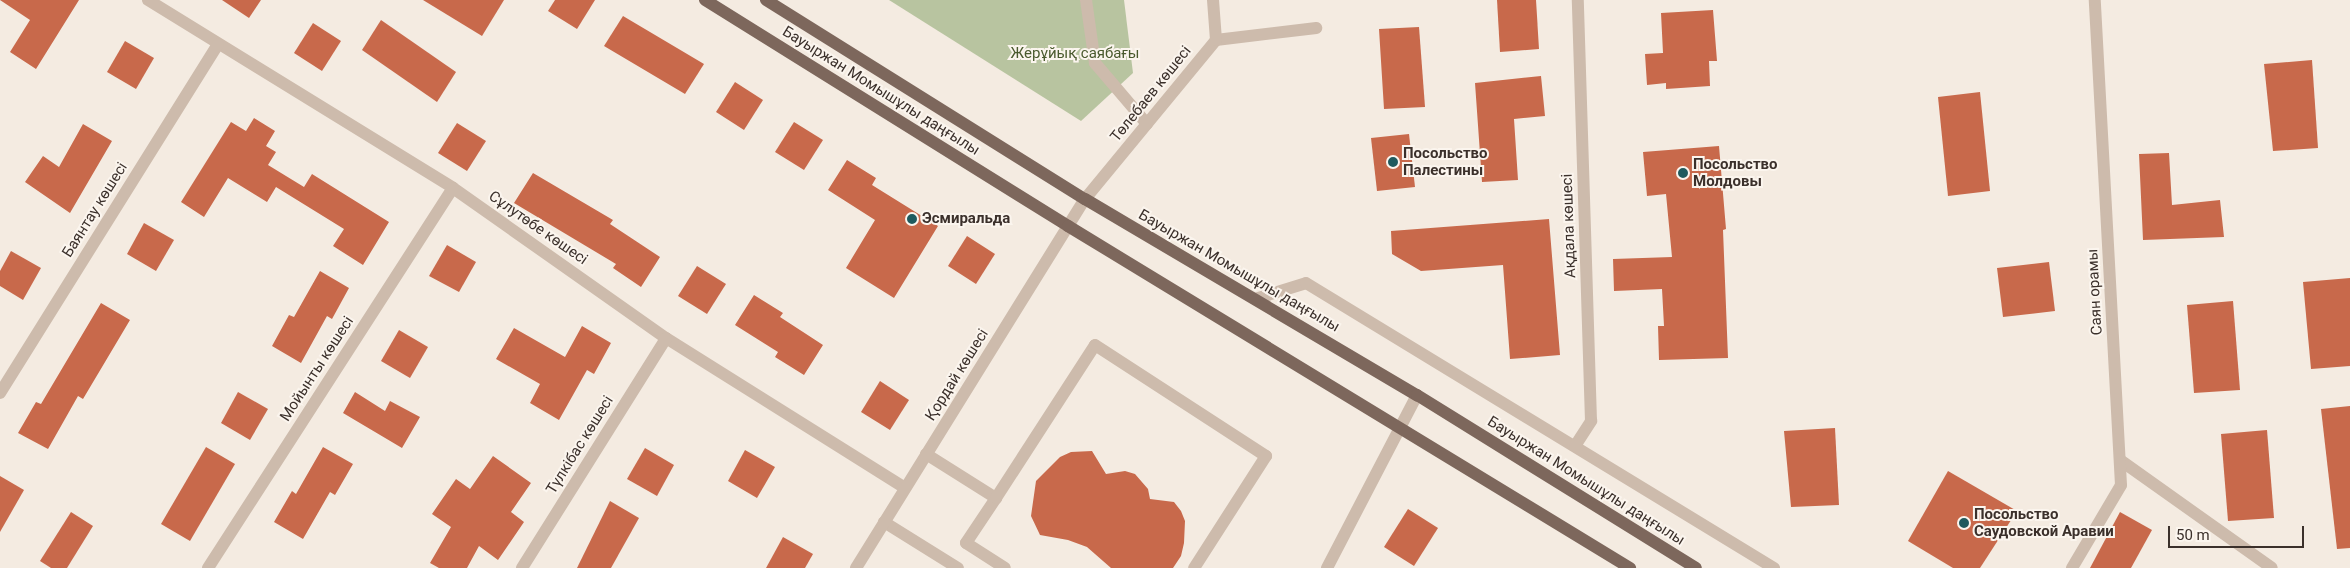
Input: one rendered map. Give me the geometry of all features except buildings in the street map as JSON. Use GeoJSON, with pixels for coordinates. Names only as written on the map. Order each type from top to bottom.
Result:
{"type":"FeatureCollection","features":[{"type":"Feature","properties":{"kind":"main road","name":"Бауыржан Момышұлы даңғылы"},"geometry":{"type":"LineString","coordinates":[[704,0],[1068,226],[1630,568]]}},
{"type":"Feature","properties":{"kind":"main road","name":"Бауыржан Момышұлы даңғылы"},"geometry":{"type":"LineString","coordinates":[[766,0],[1085,199],[1417,395],[1696,568]]}},
{"type":"Feature","properties":{"kind":"street","name":"Сұлутөбе көшесі"},"geometry":{"type":"LineString","coordinates":[[148,0],[453,188],[666,338],[905,488]]}},
{"type":"Feature","properties":{"kind":"street"},"geometry":{"type":"LineString","coordinates":[[1086,0],[1095,63],[1147,124]]}},
{"type":"Feature","properties":{"kind":"street"},"geometry":{"type":"LineString","coordinates":[[1213,0],[1216,40],[1316,28]]}},
{"type":"Feature","properties":{"kind":"street","name":"Ақдала көшесі"},"geometry":{"type":"LineString","coordinates":[[1575,446],[1591,421],[1578,0]]}},
{"type":"Feature","properties":{"kind":"street","name":"Саян орамы"},"geometry":{"type":"LineString","coordinates":[[2072,568],[2122,485],[2095,0]]}},
{"type":"Feature","properties":{"kind":"street","name":"Төлебаев көшесі"},"geometry":{"type":"LineString","coordinates":[[1085,199],[1216,40]]}},
{"type":"Feature","properties":{"kind":"street","name":"Баянтау көшесі"},"geometry":{"type":"LineString","coordinates":[[0,393],[218,44]]}},
{"type":"Feature","properties":{"kind":"street","name":"Мойынты көшесі"},"geometry":{"type":"LineString","coordinates":[[208,568],[453,188]]}},
{"type":"Feature","properties":{"kind":"street","name":"Қордай көшесі"},"geometry":{"type":"LineString","coordinates":[[856,568],[1085,199]]}},
{"type":"Feature","properties":{"kind":"street"},"geometry":{"type":"LineString","coordinates":[[1255,299],[1306,283],[1774,568]]}},
{"type":"Feature","properties":{"kind":"street","name":"Түлкібас көшесі"},"geometry":{"type":"LineString","coordinates":[[522,568],[666,338]]}},
{"type":"Feature","properties":{"kind":"street"},"geometry":{"type":"LineString","coordinates":[[1005,568],[966,543],[1095,345],[1266,456],[1194,568]]}},
{"type":"Feature","properties":{"kind":"street"},"geometry":{"type":"LineString","coordinates":[[1327,568],[1417,395]]}},
{"type":"Feature","properties":{"kind":"street"},"geometry":{"type":"LineString","coordinates":[[926,454],[996,498]]}},
{"type":"Feature","properties":{"kind":"street"},"geometry":{"type":"LineString","coordinates":[[2120,460],[2272,568]]}},
{"type":"Feature","properties":{"kind":"street"},"geometry":{"type":"LineString","coordinates":[[884,522],[940,563],[958,568]]}},
{"type":"Feature","properties":{"kind":"green space","name":"Жерұйық саябағы"},"geometry":{"type":"Polygon","coordinates":[[[889,0],[1124,0],[1133,73],[1081,121],[889,0]]]}},
{"type":"Feature","properties":{"kind":"place","name":"Посольство Палестины"},"geometry":{"type":"Point","coordinates":[1393,162]}},
{"type":"Feature","properties":{"kind":"place","name":"Посольство Молдовы"},"geometry":{"type":"Point","coordinates":[1683,173]}},
{"type":"Feature","properties":{"kind":"place","name":"Эсмиральда"},"geometry":{"type":"Point","coordinates":[912,219]}},
{"type":"Feature","properties":{"kind":"place","name":"Посольство Саудовской Аравии"},"geometry":{"type":"Point","coordinates":[1964,523]}}]}
